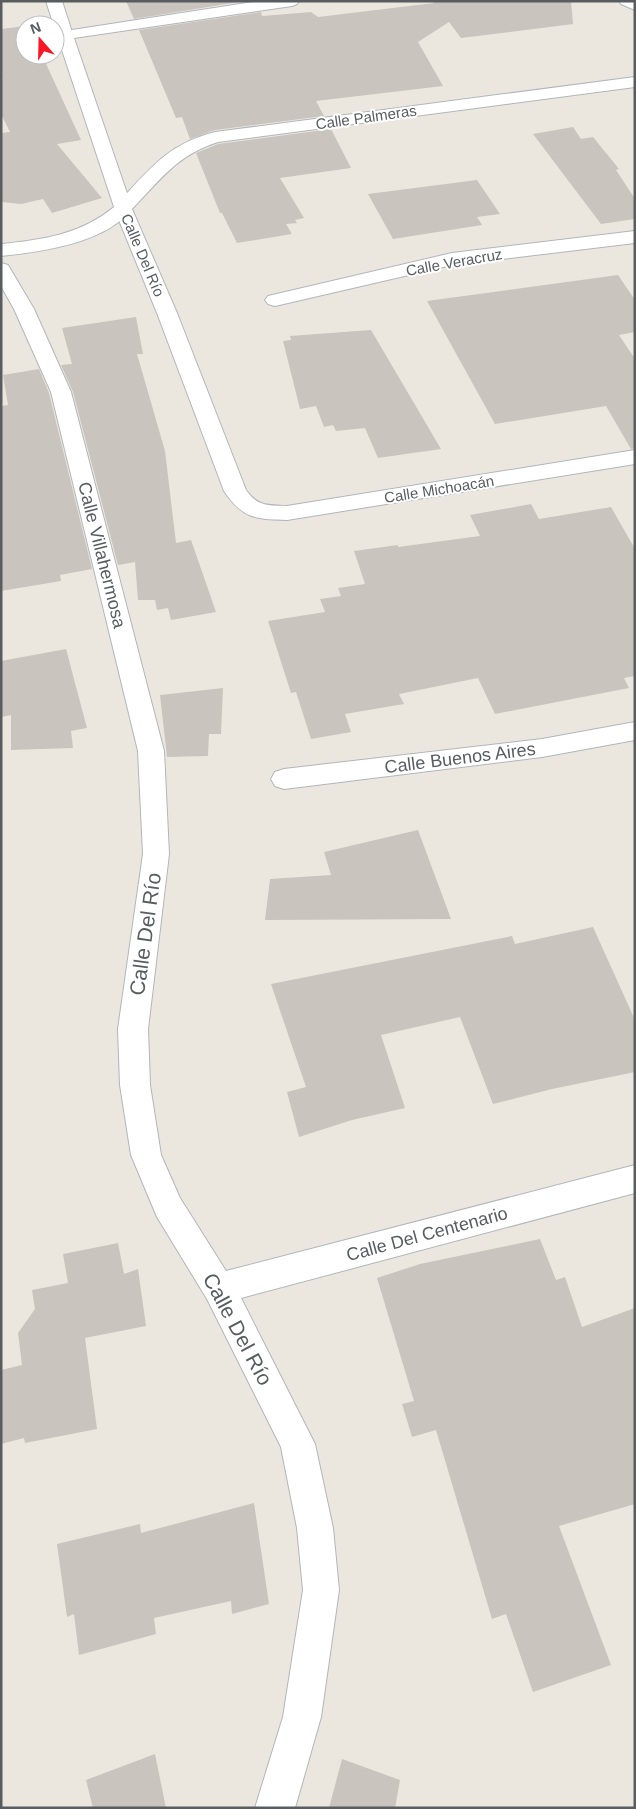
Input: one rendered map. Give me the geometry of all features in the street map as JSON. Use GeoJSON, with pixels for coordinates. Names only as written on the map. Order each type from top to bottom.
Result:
{"type":"FeatureCollection","features":[{"type":"Feature","properties":{"kind":"street","name":"Calle Del Río"},"geometry":{"type":"LineString","coordinates":[[54,1],[59,15]]}},
{"type":"Feature","properties":{"kind":"street"},"geometry":{"type":"LineString","coordinates":[[65,35],[292,1]]}},
{"type":"Feature","properties":{"kind":"street"},"geometry":{"type":"LineString","coordinates":[[626,1],[635,5]]}},
{"type":"Feature","properties":{"kind":"street","name":"Calle Del Río"},"geometry":{"type":"LineString","coordinates":[[65,35],[123,208],[167,313],[235,492],[245,505]]}},
{"type":"Feature","properties":{"kind":"street","name":"Calle Palmeras"},"geometry":{"type":"LineString","coordinates":[[1,250],[31,247],[66,238],[100,226],[123,208],[171,158],[191,145],[215,137],[635,82]]}},
{"type":"Feature","properties":{"kind":"street","name":"Calle Veracruz"},"geometry":{"type":"LineString","coordinates":[[275,300],[452,259],[635,237]]}},
{"type":"Feature","properties":{"kind":"street","name":"Calle Villahermosa"},"geometry":{"type":"LineString","coordinates":[[1,269],[24,309],[61,392],[151,751],[156,854]]}},
{"type":"Feature","properties":{"kind":"street","name":"Calle Michoacán"},"geometry":{"type":"LineString","coordinates":[[245,505],[263,512],[287,513],[635,457]]}},
{"type":"Feature","properties":{"kind":"street","name":"Calle Buenos Aires"},"geometry":{"type":"LineString","coordinates":[[284,779],[542,748],[635,730]]}},
{"type":"Feature","properties":{"kind":"street","name":"Calle Del Río"},"geometry":{"type":"LineString","coordinates":[[156,854],[133,1029],[135,1085],[146,1155],[168,1207],[218,1288],[298,1444],[316,1537],[321,1590],[304,1708],[275,1808]]}},
{"type":"Feature","properties":{"kind":"street","name":"Calle Del Centenario"},"geometry":{"type":"LineString","coordinates":[[218,1288],[635,1179]]}},
{"type":"Feature","properties":{"kind":"building"},"geometry":{"type":"Polygon","coordinates":[[[126,1],[245,1],[134,19],[126,1]]]}},
{"type":"Feature","properties":{"kind":"building"},"geometry":{"type":"Polygon","coordinates":[[[433,1],[571,1],[573,24],[461,38],[449,22],[418,42],[443,86],[316,101],[324,116],[215,130],[190,139],[182,117],[176,118],[139,30],[261,12],[262,16],[311,12],[318,17],[434,3],[433,1]]]}},
{"type":"Feature","properties":{"kind":"building"},"geometry":{"type":"Polygon","coordinates":[[[15,27],[15,65],[47,65],[81,140],[57,144],[102,198],[52,213],[43,199],[21,204],[1,202],[1,133],[10,132],[1,114],[1,78],[3,80],[1,75],[1,29],[15,27]]]}},
{"type":"Feature","properties":{"kind":"building"},"geometry":{"type":"Polygon","coordinates":[[[573,127],[581,139],[593,137],[619,169],[616,170],[635,199],[635,219],[601,224],[533,134],[573,127]]]}},
{"type":"Feature","properties":{"kind":"building"},"geometry":{"type":"Polygon","coordinates":[[[331,129],[351,168],[280,178],[304,218],[295,220],[297,223],[286,224],[292,234],[237,243],[222,213],[220,213],[196,153],[218,144],[331,129]]]}},
{"type":"Feature","properties":{"kind":"building"},"geometry":{"type":"Polygon","coordinates":[[[477,180],[500,214],[477,217],[482,225],[393,239],[368,194],[477,180]]]}},
{"type":"Feature","properties":{"kind":"building"},"geometry":{"type":"Polygon","coordinates":[[[618,275],[635,300],[635,332],[619,335],[635,359],[635,448],[631,449],[606,406],[495,424],[427,301],[618,275]]]}},
{"type":"Feature","properties":{"kind":"building"},"geometry":{"type":"Polygon","coordinates":[[[136,317],[143,354],[137,354],[165,451],[176,543],[191,540],[216,612],[171,620],[168,608],[157,610],[155,600],[138,600],[135,562],[118,565],[73,392],[61,365],[72,364],[62,328],[136,317]]]}},
{"type":"Feature","properties":{"kind":"building"},"geometry":{"type":"Polygon","coordinates":[[[371,330],[441,449],[378,458],[365,428],[336,431],[333,425],[324,427],[316,406],[300,409],[283,341],[291,340],[290,336],[371,330]]]}},
{"type":"Feature","properties":{"kind":"building"},"geometry":{"type":"Polygon","coordinates":[[[39,369],[49,393],[92,569],[60,575],[61,581],[1,591],[1,406],[8,405],[3,375],[39,369]]]}},
{"type":"Feature","properties":{"kind":"building"},"geometry":{"type":"Polygon","coordinates":[[[531,504],[539,519],[611,507],[635,549],[635,676],[624,678],[629,688],[495,714],[478,678],[399,694],[404,704],[345,714],[351,732],[311,739],[296,692],[291,693],[268,621],[325,612],[320,599],[341,596],[338,588],[365,584],[354,551],[480,536],[470,515],[531,504]]]}},
{"type":"Feature","properties":{"kind":"building"},"geometry":{"type":"Polygon","coordinates":[[[66,649],[87,728],[71,731],[73,748],[11,750],[11,715],[1,717],[1,661],[66,649]]]}},
{"type":"Feature","properties":{"kind":"building"},"geometry":{"type":"Polygon","coordinates":[[[223,688],[221,734],[209,734],[208,756],[167,757],[160,695],[223,688]]]}},
{"type":"Feature","properties":{"kind":"building"},"geometry":{"type":"Polygon","coordinates":[[[418,830],[451,919],[265,920],[270,879],[331,875],[324,852],[418,830]]]}},
{"type":"Feature","properties":{"kind":"building"},"geometry":{"type":"Polygon","coordinates":[[[593,927],[635,1020],[635,1072],[552,1089],[493,1104],[460,1017],[381,1035],[405,1108],[352,1120],[299,1137],[287,1092],[306,1087],[271,984],[512,936],[515,944],[593,927]]]}},
{"type":"Feature","properties":{"kind":"building"},"geometry":{"type":"Polygon","coordinates":[[[540,1239],[556,1280],[565,1277],[582,1327],[635,1308],[635,1504],[559,1526],[611,1665],[533,1692],[506,1614],[492,1619],[436,1430],[412,1437],[402,1404],[414,1401],[377,1278],[420,1264],[540,1239]]]}},
{"type":"Feature","properties":{"kind":"building"},"geometry":{"type":"Polygon","coordinates":[[[118,1243],[124,1274],[138,1269],[146,1326],[85,1338],[97,1429],[25,1443],[24,1438],[1,1444],[1,1370],[22,1365],[18,1333],[35,1309],[32,1290],[68,1283],[63,1254],[118,1243]]]}},
{"type":"Feature","properties":{"kind":"building"},"geometry":{"type":"Polygon","coordinates":[[[254,1503],[269,1604],[232,1614],[231,1601],[154,1618],[156,1634],[79,1655],[74,1614],[67,1617],[57,1544],[140,1524],[141,1533],[254,1503]]]}},
{"type":"Feature","properties":{"kind":"building"},"geometry":{"type":"Polygon","coordinates":[[[155,1754],[166,1808],[93,1808],[86,1780],[155,1754]]]}},
{"type":"Feature","properties":{"kind":"building"},"geometry":{"type":"Polygon","coordinates":[[[342,1759],[400,1780],[395,1808],[329,1808],[342,1759]]]}}]}
